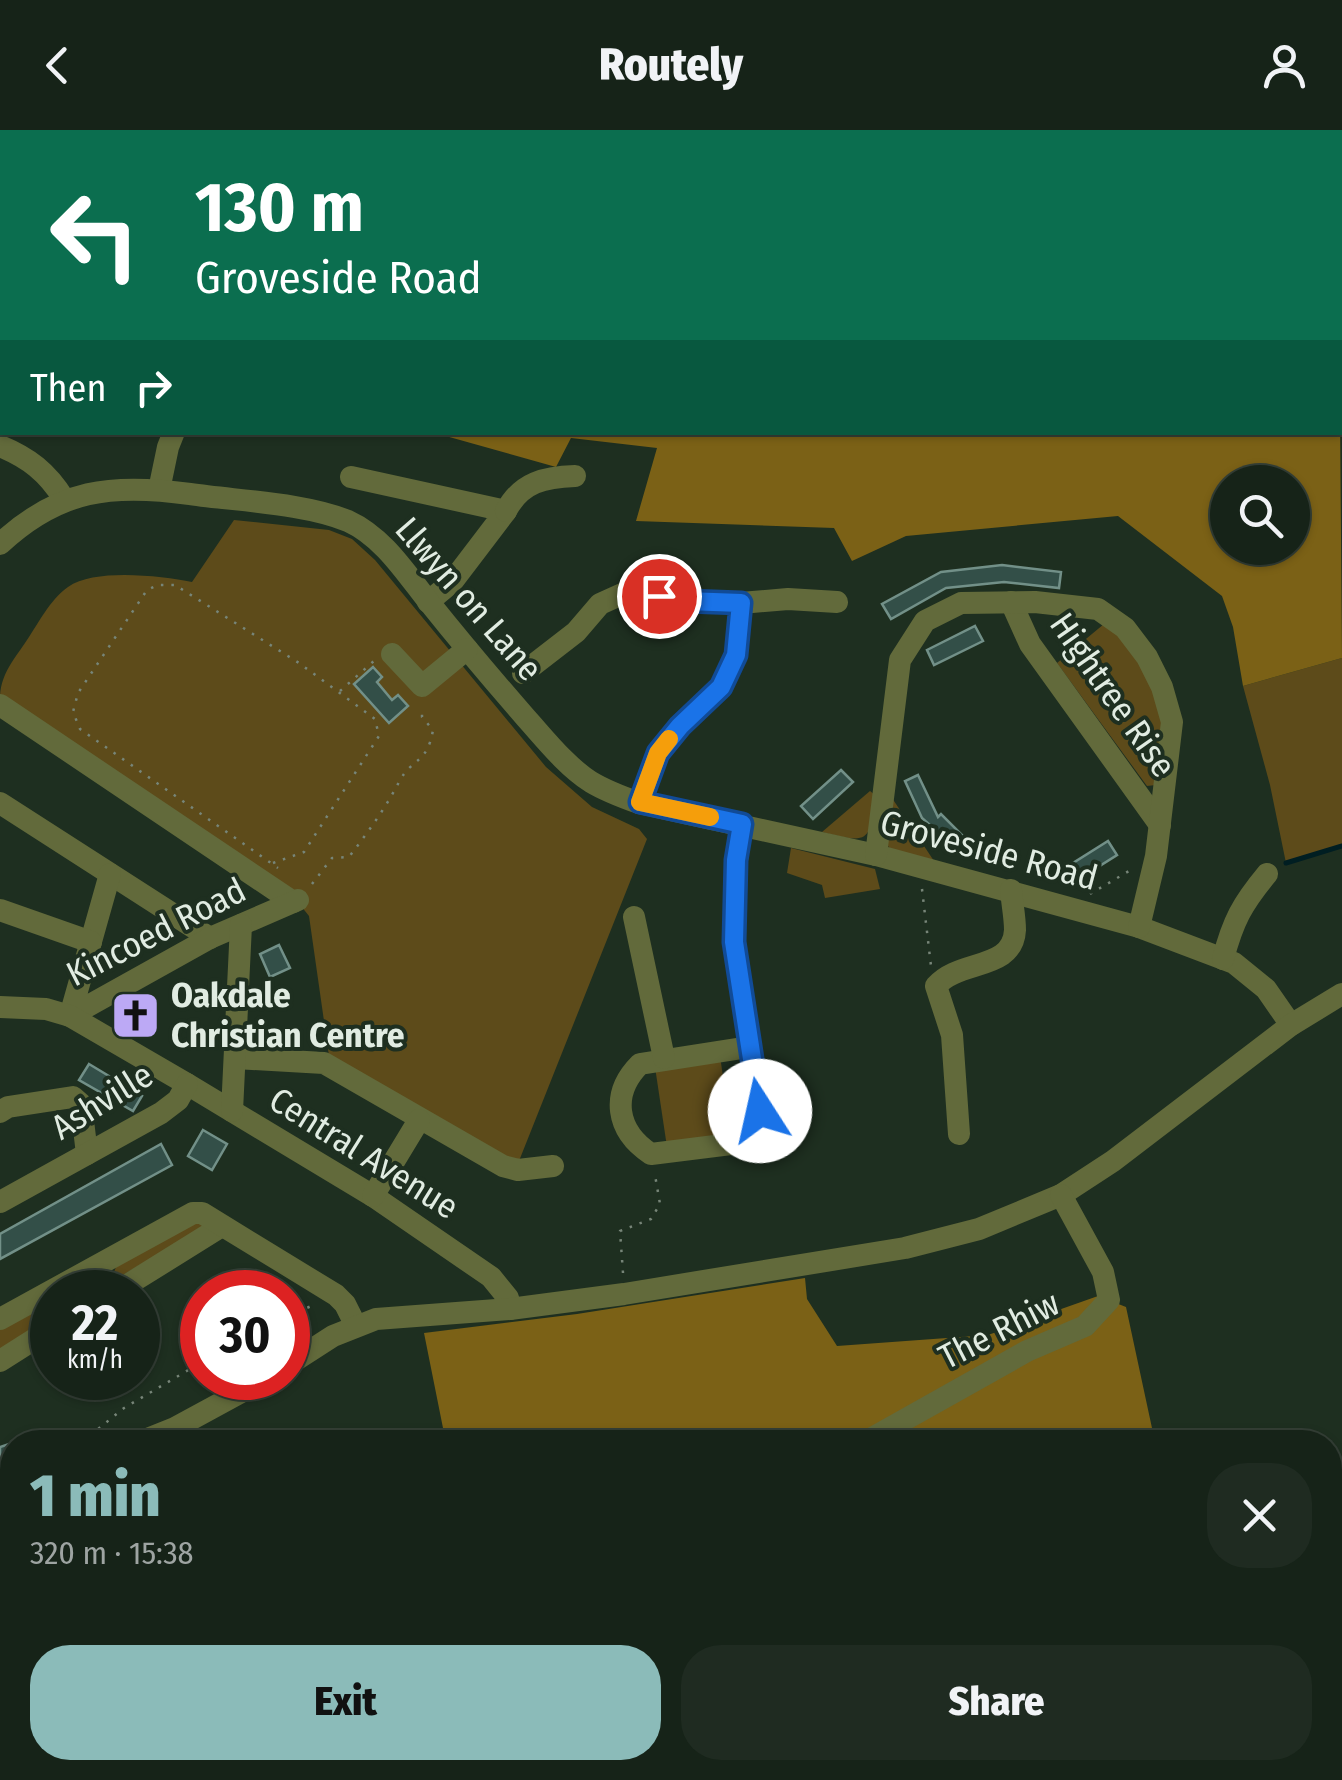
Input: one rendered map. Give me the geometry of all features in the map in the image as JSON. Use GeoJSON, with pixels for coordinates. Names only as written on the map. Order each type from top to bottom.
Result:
{"type":"FeatureCollection","features":[{"type":"Feature","properties":{"kind":"street"},"geometry":{"type":"LineString","coordinates":[[160,490],[173,435]]}},
{"type":"Feature","properties":{"kind":"street"},"geometry":{"type":"LineString","coordinates":[[0,446],[46,473],[64,500]]}},
{"type":"Feature","properties":{"kind":"street"},"geometry":{"type":"LineString","coordinates":[[428,602],[452,582],[513,499],[530,483],[548,477],[575,476]]}},
{"type":"Feature","properties":{"kind":"street"},"geometry":{"type":"LineString","coordinates":[[351,477],[506,511]]}},
{"type":"Feature","properties":{"kind":"street","name":"Llwyn on Lane"},"geometry":{"type":"LineString","coordinates":[[0,544],[46,508],[101,492],[160,490],[288,506],[348,521],[384,545],[466,649],[549,744],[588,780],[640,802]]}},
{"type":"Feature","properties":{"kind":"street"},"geometry":{"type":"LineString","coordinates":[[523,672],[576,632],[600,604],[632,590],[686,601],[837,602]]}},
{"type":"Feature","properties":{"kind":"street"},"geometry":{"type":"LineString","coordinates":[[876,855],[900,660],[925,621],[962,603],[1011,602],[1098,610],[1126,628],[1146,657],[1162,687],[1172,722],[1160,824],[1138,926]]}},
{"type":"Feature","properties":{"kind":"street","name":"Hightree Rise"},"geometry":{"type":"LineString","coordinates":[[1011,602],[1030,644],[1160,824]]}},
{"type":"Feature","properties":{"kind":"street"},"geometry":{"type":"LineString","coordinates":[[640,802],[658,753],[721,687],[736,655],[741,603]]}},
{"type":"Feature","properties":{"kind":"street"},"geometry":{"type":"LineString","coordinates":[[392,654],[422,686],[466,649]]}},
{"type":"Feature","properties":{"kind":"street"},"geometry":{"type":"LineString","coordinates":[[0,705],[295,901]]}},
{"type":"Feature","properties":{"kind":"street"},"geometry":{"type":"LineString","coordinates":[[0,802],[210,938]]}},
{"type":"Feature","properties":{"kind":"street","name":"Groveside Road"},"geometry":{"type":"LineString","coordinates":[[640,802],[876,855],[1138,926],[1234,963],[1266,989],[1291,1025]]}},
{"type":"Feature","properties":{"kind":"street"},"geometry":{"type":"LineString","coordinates":[[742,824],[736,860],[734,942],[760,1111],[752,1131],[739,1142],[652,1154],[628,1134],[619,1093],[640,1064],[748,1047]]}},
{"type":"Feature","properties":{"kind":"street","name":"Kincoed Road"},"geometry":{"type":"LineString","coordinates":[[70,1016],[110,874]]}},
{"type":"Feature","properties":{"kind":"street"},"geometry":{"type":"LineString","coordinates":[[1223,959],[1233,922],[1243,903],[1268,874]]}},
{"type":"Feature","properties":{"kind":"street"},"geometry":{"type":"LineString","coordinates":[[958,1134],[952,1035],[936,986],[968,965],[999,960],[1010,948],[1015,933],[1011,890]]}},
{"type":"Feature","properties":{"kind":"street","name":"Kincoed Road"},"geometry":{"type":"LineString","coordinates":[[70,1016],[210,938],[295,901]]}},
{"type":"Feature","properties":{"kind":"street"},"geometry":{"type":"LineString","coordinates":[[0,910],[91,942]]}},
{"type":"Feature","properties":{"kind":"street"},"geometry":{"type":"LineString","coordinates":[[634,917],[664,1058]]}},
{"type":"Feature","properties":{"kind":"street"},"geometry":{"type":"LineString","coordinates":[[0,924],[43,927]]}},
{"type":"Feature","properties":{"kind":"street"},"geometry":{"type":"LineString","coordinates":[[232,1111],[241,925]]}},
{"type":"Feature","properties":{"kind":"street"},"geometry":{"type":"LineString","coordinates":[[310,1352],[355,1324],[376,1319],[510,1310],[624,1294],[905,1248],[980,1229],[1060,1195],[1113,1162],[1291,1025],[1342,994]]}},
{"type":"Feature","properties":{"kind":"street","name":"Central Avenue"},"geometry":{"type":"LineString","coordinates":[[0,1006],[46,1009],[70,1016],[187,1084],[373,1196],[491,1277],[508,1298],[510,1310]]}},
{"type":"Feature","properties":{"kind":"street"},"geometry":{"type":"LineString","coordinates":[[235,1058],[324,1063],[503,1166],[518,1170],[553,1166]]}},
{"type":"Feature","properties":{"kind":"street","name":"Ashville"},"geometry":{"type":"LineString","coordinates":[[0,1202],[161,1113],[178,1100],[187,1084]]}},
{"type":"Feature","properties":{"kind":"street"},"geometry":{"type":"LineString","coordinates":[[3,1107],[73,1098],[81,1104],[87,1154]]}},
{"type":"Feature","properties":{"kind":"street"},"geometry":{"type":"LineString","coordinates":[[373,1196],[419,1120]]}},
{"type":"Feature","properties":{"kind":"street","name":"The Rhiw"},"geometry":{"type":"LineString","coordinates":[[887,1430],[1028,1351],[1086,1326],[1108,1300],[1103,1272],[1060,1195]]}},
{"type":"Feature","properties":{"kind":"street"},"geometry":{"type":"LineString","coordinates":[[0,1319],[193,1212],[202,1212],[336,1295],[355,1324]]}},
{"type":"Feature","properties":{"kind":"street"},"geometry":{"type":"LineString","coordinates":[[151,1270],[222,1226]]}},
{"type":"Feature","properties":{"kind":"street"},"geometry":{"type":"LineString","coordinates":[[0,1361],[30,1342]]}},
{"type":"Feature","properties":{"kind":"street"},"geometry":{"type":"LineString","coordinates":[[170,1430],[227,1400]]}},
{"type":"Feature","properties":{"kind":"path"},"geometry":{"type":"LineString","coordinates":[[273,863],[304,852],[379,736],[375,718],[299,663],[175,585],[158,585],[147,590],[78,693],[74,712],[80,729],[284,873]]}},
{"type":"Feature","properties":{"kind":"path"},"geometry":{"type":"LineString","coordinates":[[339,692],[376,658],[392,654]]}},
{"type":"Feature","properties":{"kind":"path"},"geometry":{"type":"LineString","coordinates":[[295,901],[332,858],[349,857],[392,801],[400,779],[430,751],[433,730],[422,717],[422,686]]}},
{"type":"Feature","properties":{"kind":"path"},"geometry":{"type":"LineString","coordinates":[[919,867],[936,986]]}},
{"type":"Feature","properties":{"kind":"path"},"geometry":{"type":"LineString","coordinates":[[1068,906],[1129,871],[1147,893]]}},
{"type":"Feature","properties":{"kind":"path"},"geometry":{"type":"LineString","coordinates":[[624,1294],[620,1231],[652,1220],[660,1204],[652,1154]]}},
{"type":"Feature","properties":{"kind":"path"},"geometry":{"type":"LineString","coordinates":[[310,1306],[336,1295]]}},
{"type":"Feature","properties":{"kind":"path"},"geometry":{"type":"LineString","coordinates":[[97,1430],[124,1408],[180,1375]]}},
{"type":"Feature","properties":{"kind":"shaded area"},"geometry":{"type":"Polygon","coordinates":[[[442,435],[1340,435],[1342,658],[1243,686],[1233,627],[1222,596],[1118,516],[906,536],[852,561],[834,528],[636,521],[657,448],[571,438],[556,467],[442,435]]]}},
{"type":"Feature","properties":{"kind":"shaded area"},"geometry":{"type":"Polygon","coordinates":[[[234,520],[329,530],[352,539],[375,560],[546,767],[592,807],[639,829],[647,839],[519,1161],[506,1158],[329,1056],[309,916],[289,891],[0,699],[11,663],[61,592],[80,581],[111,575],[192,582],[234,520]]]}},
{"type":"Feature","properties":{"kind":"shaded area"},"geometry":{"type":"Polygon","coordinates":[[[1104,624],[1138,657],[1159,699],[1163,737],[1156,785],[1147,786],[1057,663],[1104,624]]]}},
{"type":"Feature","properties":{"kind":"shaded area"},"geometry":{"type":"Polygon","coordinates":[[[1342,658],[1342,846],[1286,863],[1243,686],[1342,658]]]}},
{"type":"Feature","properties":{"kind":"shaded area"},"geometry":{"type":"Polygon","coordinates":[[[870,791],[875,795],[873,811],[864,836],[849,838],[822,832],[870,791]]]}},
{"type":"Feature","properties":{"kind":"shaded area"},"geometry":{"type":"Polygon","coordinates":[[[888,792],[934,861],[892,851],[884,841],[888,792]]]}},
{"type":"Feature","properties":{"kind":"shaded area"},"geometry":{"type":"Polygon","coordinates":[[[791,848],[875,869],[880,889],[825,898],[822,885],[787,873],[791,848]]]}},
{"type":"Feature","properties":{"kind":"shaded area"},"geometry":{"type":"Polygon","coordinates":[[[720,1056],[732,1138],[667,1147],[655,1067],[720,1056]]]}},
{"type":"Feature","properties":{"kind":"shaded area"},"geometry":{"type":"Polygon","coordinates":[[[194,1217],[203,1224],[198,1231],[131,1270],[115,1270],[120,1257],[194,1217]]]}},
{"type":"Feature","properties":{"kind":"shaded area"},"geometry":{"type":"Polygon","coordinates":[[[805,1278],[807,1299],[837,1346],[988,1335],[1098,1296],[1126,1307],[1152,1430],[441,1430],[424,1333],[577,1314],[805,1278]]]}},
{"type":"Feature","properties":{"kind":"shaded area"},"geometry":{"type":"Polygon","coordinates":[[[30,1312],[30,1331],[0,1349],[0,1325],[30,1312]]]}},
{"type":"Feature","properties":{"kind":"building"},"geometry":{"type":"Polygon","coordinates":[[[1002,565],[1061,572],[1059,588],[1004,582],[946,588],[891,619],[882,604],[941,572],[1002,565]]]}},
{"type":"Feature","properties":{"kind":"building"},"geometry":{"type":"Polygon","coordinates":[[[975,626],[983,641],[934,665],[927,650],[975,626]]]}},
{"type":"Feature","properties":{"kind":"building"},"geometry":{"type":"Polygon","coordinates":[[[373,667],[382,677],[377,682],[392,700],[398,695],[408,706],[389,723],[354,684],[373,667]]]}},
{"type":"Feature","properties":{"kind":"building"},"geometry":{"type":"Polygon","coordinates":[[[841,770],[853,782],[813,819],[801,806],[841,770]]]}},
{"type":"Feature","properties":{"kind":"building"},"geometry":{"type":"Polygon","coordinates":[[[918,775],[938,817],[941,814],[966,839],[957,849],[922,818],[905,781],[918,775]]]}},
{"type":"Feature","properties":{"kind":"building"},"geometry":{"type":"Polygon","coordinates":[[[1108,841],[1117,855],[1071,884],[1062,870],[1108,841]]]}},
{"type":"Feature","properties":{"kind":"building"},"geometry":{"type":"Polygon","coordinates":[[[279,945],[290,968],[270,977],[260,954],[279,945]]]}},
{"type":"Feature","properties":{"kind":"building"},"geometry":{"type":"Polygon","coordinates":[[[89,1064],[142,1096],[133,1111],[79,1080],[89,1064]]]}},
{"type":"Feature","properties":{"kind":"building"},"geometry":{"type":"Polygon","coordinates":[[[203,1130],[227,1144],[212,1170],[188,1156],[203,1130]]]}},
{"type":"Feature","properties":{"kind":"building"},"geometry":{"type":"Polygon","coordinates":[[[161,1144],[172,1165],[0,1259],[0,1234],[161,1144]]]}},
{"type":"Feature","properties":{"kind":"waterway"},"geometry":{"type":"LineString","coordinates":[[1286,863],[1342,846]]}},
{"type":"Feature","properties":{"kind":"slow traffic"},"geometry":{"type":"LineString","coordinates":[[669,739],[658,753],[640,802],[710,817]]}},
{"type":"Feature","properties":{"kind":"place","name":"Oakdale Christian Centre"},"geometry":{"type":"Point","coordinates":[136,1015]}},
{"type":"Feature","properties":{"kind":"route"},"geometry":{"type":"LineString","coordinates":[[659,596],[741,603],[736,655],[721,687],[658,753],[640,802],[742,824],[736,860],[734,942],[760,1111]]}}]}
